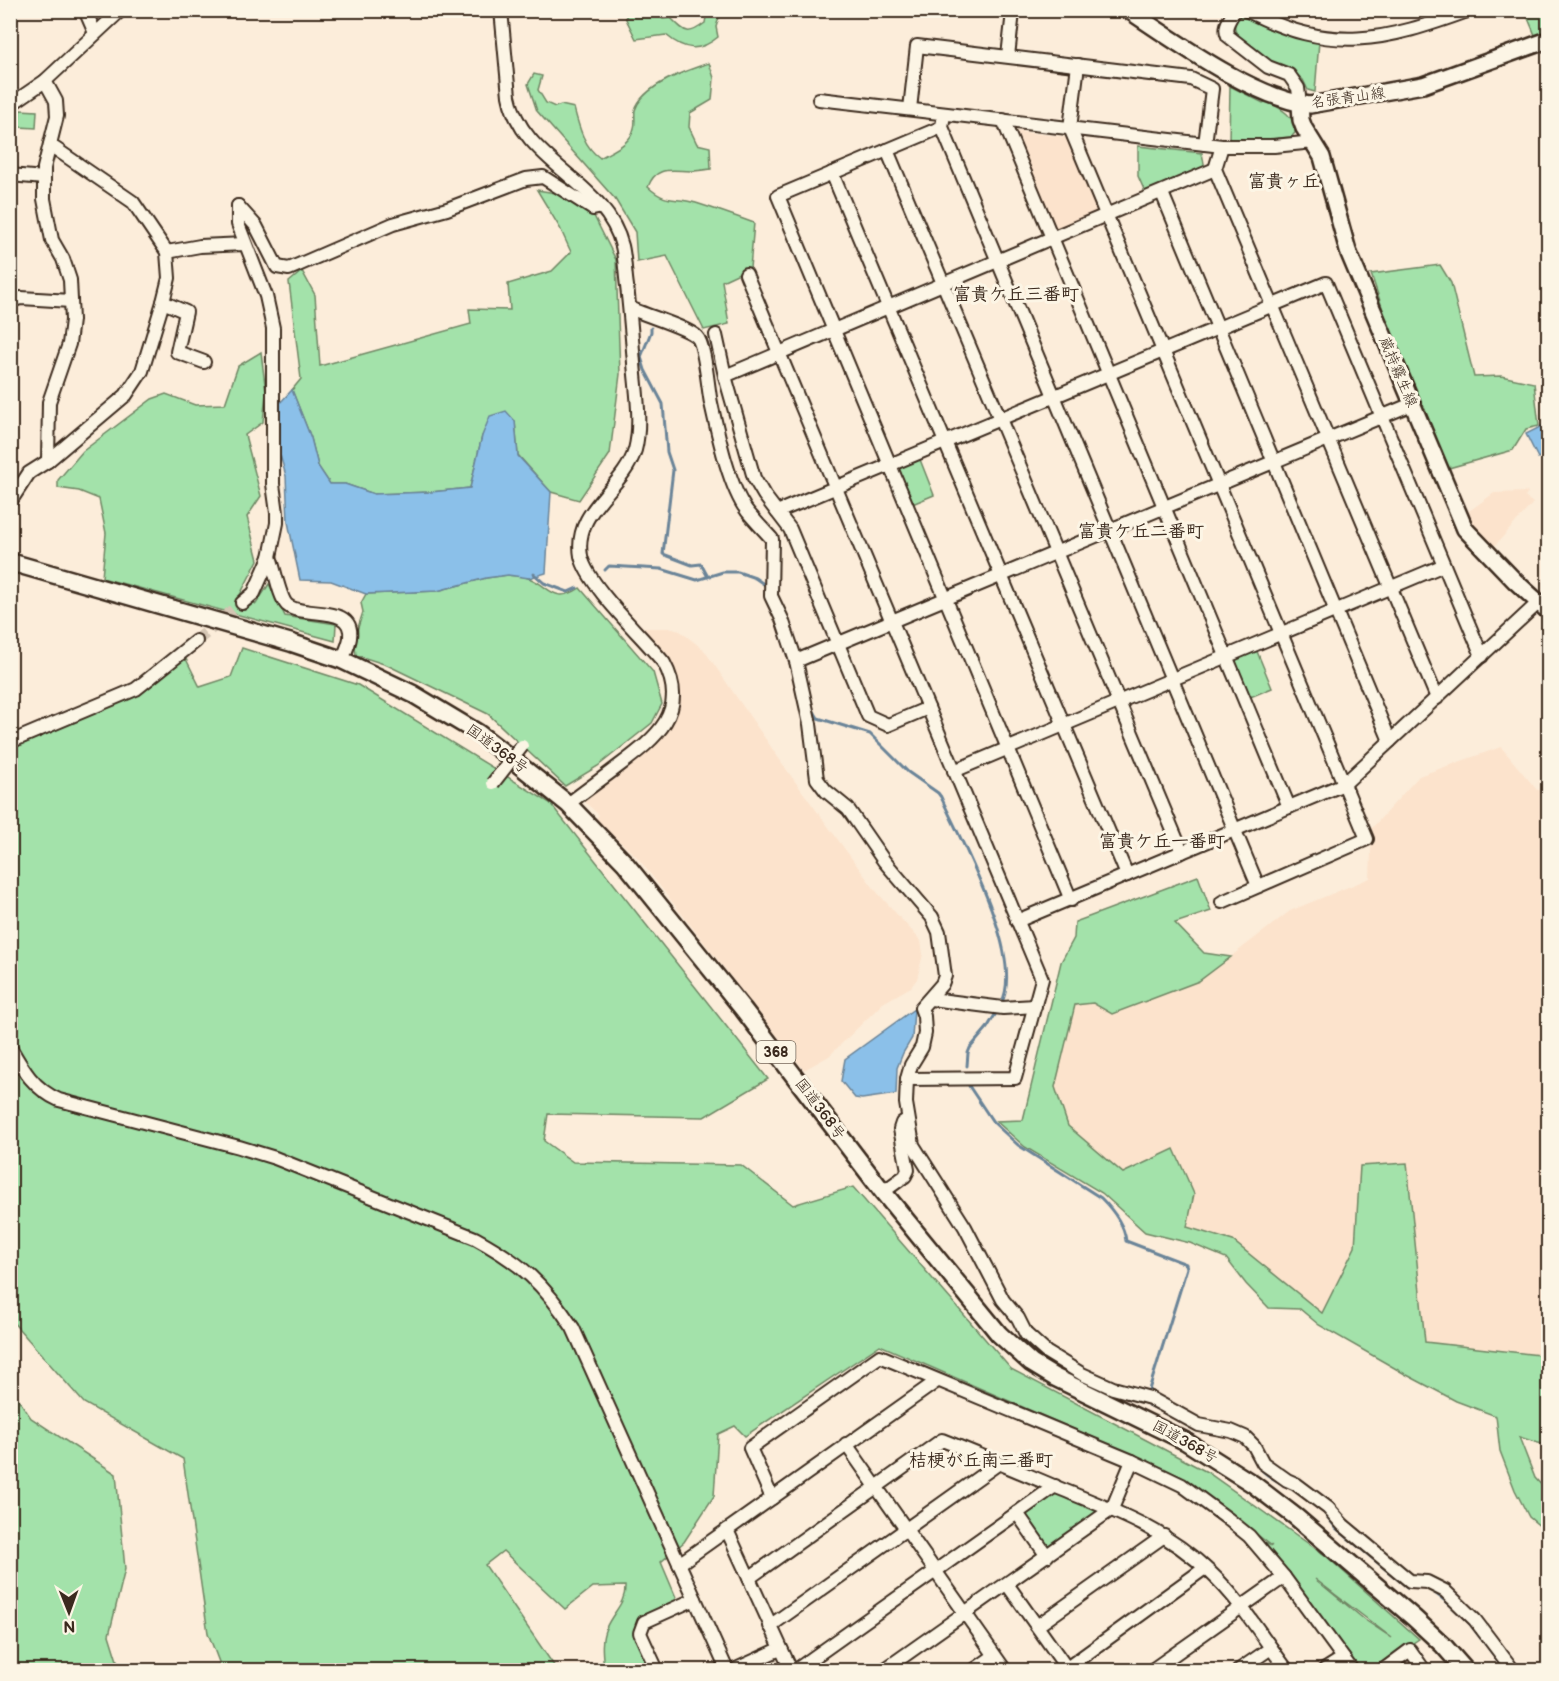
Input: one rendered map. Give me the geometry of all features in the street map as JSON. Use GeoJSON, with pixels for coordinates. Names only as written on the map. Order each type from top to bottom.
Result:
{"type":"FeatureCollection","features":[{"type":"Feature","properties":{"kind":"highway","name":"国道368号"},"geometry":{"type":"LineString","coordinates":[[10,562],[292,643],[342,660],[413,694],[470,728],[508,756],[568,804],[625,863],[743,1008],[883,1192],[999,1334],[1031,1363],[1075,1389],[1138,1416],[1185,1441],[1253,1484],[1296,1517],[1414,1618],[1466,1671]]}},
{"type":"Feature","properties":{"kind":"main road","name":"名張青山線"},"geometry":{"type":"LineString","coordinates":[[1128,10],[1191,51],[1252,86],[1300,104],[1318,104],[1414,87],[1548,40]]}},
{"type":"Feature","properties":{"kind":"main road","name":"蔵持霧生線"},"geometry":{"type":"LineString","coordinates":[[1300,104],[1301,120],[1322,158],[1348,251],[1465,529],[1543,607]]}},
{"type":"Feature","properties":{"kind":"street"},"geometry":{"type":"LineString","coordinates":[[85,10],[95,33]]}},
{"type":"Feature","properties":{"kind":"street"},"geometry":{"type":"LineString","coordinates":[[10,105],[45,81],[121,10]]}},
{"type":"Feature","properties":{"kind":"street"},"geometry":{"type":"LineString","coordinates":[[501,10],[509,96],[516,120],[530,139],[602,207],[621,242],[630,308],[637,439],[628,467],[611,489],[597,502],[586,519],[580,548],[584,564],[595,584],[664,663],[670,678],[673,700],[666,722],[656,736],[568,804]]}},
{"type":"Feature","properties":{"kind":"street"},"geometry":{"type":"LineString","coordinates":[[1234,10],[1227,25],[1228,36],[1268,67],[1289,75],[1298,88],[1300,104]]}},
{"type":"Feature","properties":{"kind":"street"},"geometry":{"type":"LineString","coordinates":[[1246,10],[1277,25],[1304,33],[1327,38],[1356,39],[1402,33],[1470,10]]}},
{"type":"Feature","properties":{"kind":"street"},"geometry":{"type":"LineString","coordinates":[[1008,56],[1013,12]]}},
{"type":"Feature","properties":{"kind":"street"},"geometry":{"type":"LineString","coordinates":[[910,109],[917,46],[1008,56],[1191,80],[1212,89],[1205,144]]}},
{"type":"Feature","properties":{"kind":"street"},"geometry":{"type":"LineString","coordinates":[[1078,65],[1071,129],[1367,839],[1222,902]]}},
{"type":"Feature","properties":{"kind":"street"},"geometry":{"type":"LineString","coordinates":[[45,81],[56,101],[57,116],[44,168],[45,199],[52,240],[63,259],[70,280],[72,320],[69,344],[49,402],[48,461]]}},
{"type":"Feature","properties":{"kind":"street"},"geometry":{"type":"LineString","coordinates":[[819,99],[1222,146],[1274,146],[1314,142]]}},
{"type":"Feature","properties":{"kind":"street"},"geometry":{"type":"LineString","coordinates":[[944,114],[942,127],[1258,886]]}},
{"type":"Feature","properties":{"kind":"street"},"geometry":{"type":"LineString","coordinates":[[1003,120],[1289,807]]}},
{"type":"Feature","properties":{"kind":"street"},"geometry":{"type":"LineString","coordinates":[[942,127],[778,196],[1071,900]]}},
{"type":"Feature","properties":{"kind":"street"},"geometry":{"type":"LineString","coordinates":[[10,502],[29,473],[48,461],[126,395],[131,388],[142,371],[168,278],[167,252],[133,202],[50,145]]}},
{"type":"Feature","properties":{"kind":"street"},"geometry":{"type":"LineString","coordinates":[[1222,146],[1215,169],[1437,698]]}},
{"type":"Feature","properties":{"kind":"street"},"geometry":{"type":"LineString","coordinates":[[887,150],[1182,852]]}},
{"type":"Feature","properties":{"kind":"street"},"geometry":{"type":"LineString","coordinates":[[725,376],[1215,169]]}},
{"type":"Feature","properties":{"kind":"street"},"geometry":{"type":"LineString","coordinates":[[832,173],[1127,875]]}},
{"type":"Feature","properties":{"kind":"street"},"geometry":{"type":"LineString","coordinates":[[10,175],[44,178]]}},
{"type":"Feature","properties":{"kind":"street"},"geometry":{"type":"LineString","coordinates":[[242,603],[254,592],[270,557],[277,523],[273,484],[273,328],[263,288],[238,224],[238,206],[256,226],[277,267],[289,269],[393,224],[447,210],[526,179],[543,177],[593,209],[602,207]]}},
{"type":"Feature","properties":{"kind":"street"},"geometry":{"type":"LineString","coordinates":[[1162,193],[1390,741]]}},
{"type":"Feature","properties":{"kind":"street"},"geometry":{"type":"LineString","coordinates":[[167,252],[200,246],[244,244]]}},
{"type":"Feature","properties":{"kind":"street"},"geometry":{"type":"LineString","coordinates":[[746,274],[1042,980],[1015,1078],[907,1079]]}},
{"type":"Feature","properties":{"kind":"street"},"geometry":{"type":"LineString","coordinates":[[777,512],[1326,283],[1482,656]]}},
{"type":"Feature","properties":{"kind":"street"},"geometry":{"type":"LineString","coordinates":[[10,301],[21,298],[71,301]]}},
{"type":"Feature","properties":{"kind":"street"},"geometry":{"type":"LineString","coordinates":[[163,302],[186,312],[177,352],[204,362]]}},
{"type":"Feature","properties":{"kind":"street"},"geometry":{"type":"LineString","coordinates":[[630,308],[645,316],[686,330],[698,338],[711,402],[733,480],[747,511],[772,539],[771,590],[800,659],[819,783],[848,809],[884,861],[937,924],[941,938],[945,976],[931,999],[921,1008],[925,1032],[922,1047],[911,1065],[907,1079],[908,1119],[917,1151],[965,1227],[1003,1300],[1018,1318],[1026,1334],[1046,1352],[1082,1374],[1113,1388],[1146,1397],[1199,1425],[1231,1431],[1245,1437],[1254,1446],[1263,1463],[1328,1508],[1350,1532],[1410,1581],[1426,1582],[1445,1591],[1475,1620],[1513,1671]]}},
{"type":"Feature","properties":{"kind":"street"},"geometry":{"type":"LineString","coordinates":[[716,335],[725,376],[754,478],[790,529],[868,716],[888,724],[928,708]]}},
{"type":"Feature","properties":{"kind":"street"},"geometry":{"type":"LineString","coordinates":[[800,659],[1412,404]]}},
{"type":"Feature","properties":{"kind":"street"},"geometry":{"type":"LineString","coordinates":[[270,557],[281,595],[289,607],[300,611],[331,614],[345,621],[350,630],[350,639],[342,660]]}},
{"type":"Feature","properties":{"kind":"street"},"geometry":{"type":"LineString","coordinates":[[954,771],[1444,565]]}},
{"type":"Feature","properties":{"kind":"street"},"geometry":{"type":"LineString","coordinates":[[1017,921],[1344,784],[1482,656],[1543,607]]}},
{"type":"Feature","properties":{"kind":"street"},"geometry":{"type":"LineString","coordinates":[[10,742],[136,689],[196,641]]}},
{"type":"Feature","properties":{"kind":"street"},"geometry":{"type":"LineString","coordinates":[[493,783],[522,746]]}},
{"type":"Feature","properties":{"kind":"street"},"geometry":{"type":"LineString","coordinates":[[931,999],[998,1007],[1035,1006]]}},
{"type":"Feature","properties":{"kind":"street"},"geometry":{"type":"LineString","coordinates":[[10,1047],[33,1083],[58,1100],[239,1147],[291,1164],[475,1238],[515,1261],[547,1292],[573,1328],[727,1671]]}},
{"type":"Feature","properties":{"kind":"street"},"geometry":{"type":"LineString","coordinates":[[883,1192],[905,1176],[908,1170],[900,1129],[902,1123],[908,1119]]}},
{"type":"Feature","properties":{"kind":"street"},"geometry":{"type":"LineString","coordinates":[[772,1498],[750,1448],[880,1356],[1132,1461],[1182,1485],[1249,1536],[1284,1576],[1352,1671]]}},
{"type":"Feature","properties":{"kind":"street"},"geometry":{"type":"LineString","coordinates":[[679,1564],[937,1381]]}},
{"type":"Feature","properties":{"kind":"street"},"geometry":{"type":"LineString","coordinates":[[749,1578],[942,1440],[1112,1509],[1141,1522],[1164,1536],[1206,1568],[1241,1607],[1287,1671]]}},
{"type":"Feature","properties":{"kind":"street"},"geometry":{"type":"LineString","coordinates":[[846,1444],[1005,1671]]}},
{"type":"Feature","properties":{"kind":"street"},"geometry":{"type":"LineString","coordinates":[[884,1671],[1112,1509],[1132,1461]]}},
{"type":"Feature","properties":{"kind":"street"},"geometry":{"type":"LineString","coordinates":[[770,1626],[999,1463]]}},
{"type":"Feature","properties":{"kind":"street"},"geometry":{"type":"LineString","coordinates":[[796,1671],[1055,1486]]}},
{"type":"Feature","properties":{"kind":"street"},"geometry":{"type":"LineString","coordinates":[[1017,1513],[1047,1556]]}},
{"type":"Feature","properties":{"kind":"street"},"geometry":{"type":"LineString","coordinates":[[727,1530],[791,1671]]}},
{"type":"Feature","properties":{"kind":"street"},"geometry":{"type":"LineString","coordinates":[[1037,1626],[1164,1536]]}},
{"type":"Feature","properties":{"kind":"street"},"geometry":{"type":"LineString","coordinates":[[1007,1584],[1067,1669],[1206,1568]]}},
{"type":"Feature","properties":{"kind":"street"},"geometry":{"type":"LineString","coordinates":[[1152,1671],[1284,1576]]}},
{"type":"Feature","properties":{"kind":"street"},"geometry":{"type":"LineString","coordinates":[[657,1671],[640,1633],[644,1622],[695,1599]]}},
{"type":"Feature","properties":{"kind":"street"},"geometry":{"type":"LineString","coordinates":[[1239,1671],[1271,1648]]}},
{"type":"Feature","properties":{"kind":"street"},"geometry":{"type":"LineString","coordinates":[[734,1671],[780,1649]]}},
{"type":"Feature","properties":{"kind":"street"},"geometry":{"type":"LineString","coordinates":[[1383,1671],[1410,1650],[1424,1671]]}},
{"type":"Feature","properties":{"kind":"street"},"geometry":{"type":"LineString","coordinates":[[974,1671],[994,1656]]}},
{"type":"Feature","properties":{"kind":"street"},"geometry":{"type":"LineString","coordinates":[[1324,1671],[1343,1658]]}},
{"type":"Feature","properties":{"kind":"shaded area"},"geometry":{"type":"Polygon","coordinates":[[[1015,131],[1067,137],[1099,210],[1097,217],[1057,232],[1052,230],[1011,134],[1015,131]]]}},
{"type":"Feature","properties":{"kind":"shaded area"},"geometry":{"type":"Polygon","coordinates":[[[1528,492],[1525,497],[1533,503],[1491,550],[1469,526],[1465,514],[1494,493],[1528,492]]]}},
{"type":"Feature","properties":{"kind":"shaded area"},"geometry":{"type":"Polygon","coordinates":[[[640,628],[669,628],[680,631],[704,650],[791,776],[861,871],[921,941],[923,954],[917,979],[911,987],[883,1003],[829,1056],[804,1070],[637,857],[595,819],[599,815],[585,802],[589,795],[660,741],[673,724],[679,708],[680,695],[675,670],[667,657],[640,628]]]}},
{"type":"Feature","properties":{"kind":"shaded area"},"geometry":{"type":"Polygon","coordinates":[[[1501,747],[1537,790],[1548,789],[1548,1356],[1425,1342],[1407,1163],[1360,1166],[1355,1247],[1322,1314],[1233,1241],[1187,1227],[1194,1194],[1123,1173],[1068,1126],[1055,1087],[1075,1004],[1093,1003],[1199,981],[1290,911],[1370,878],[1372,828],[1419,776],[1501,747]]]}},
{"type":"Feature","properties":{"kind":"green space"},"geometry":{"type":"Polygon","coordinates":[[[626,11],[652,11],[663,19],[671,18],[687,31],[695,30],[705,23],[707,11],[721,11],[716,27],[718,37],[704,46],[692,48],[679,44],[666,35],[636,39],[626,19],[626,11]]]}},
{"type":"Feature","properties":{"kind":"green space"},"geometry":{"type":"Polygon","coordinates":[[[1525,11],[1548,11],[1548,31],[1535,35],[1525,11]]]}},
{"type":"Feature","properties":{"kind":"green space"},"geometry":{"type":"Polygon","coordinates":[[[1240,15],[1319,41],[1315,92],[1308,90],[1303,80],[1292,70],[1272,62],[1240,39],[1235,27],[1240,15]]]}},
{"type":"Feature","properties":{"kind":"green space"},"geometry":{"type":"Polygon","coordinates":[[[709,63],[714,78],[712,100],[690,113],[689,127],[697,144],[710,147],[711,169],[660,172],[651,180],[648,187],[666,198],[696,203],[754,223],[750,268],[722,281],[729,324],[704,330],[667,256],[637,262],[635,232],[615,199],[537,111],[528,84],[534,74],[542,76],[538,90],[546,103],[555,107],[561,105],[574,108],[586,142],[600,158],[621,146],[632,134],[635,126],[635,110],[647,93],[667,80],[709,63]]]}},
{"type":"Feature","properties":{"kind":"green space"},"geometry":{"type":"Polygon","coordinates":[[[1230,86],[1263,103],[1267,101],[1282,110],[1293,122],[1295,133],[1291,137],[1229,142],[1230,86]]]}},
{"type":"Feature","properties":{"kind":"green space"},"geometry":{"type":"Polygon","coordinates":[[[20,110],[37,111],[36,128],[19,127],[20,110]]]}},
{"type":"Feature","properties":{"kind":"green space"},"geometry":{"type":"Polygon","coordinates":[[[1138,146],[1202,153],[1205,169],[1146,194],[1138,176],[1138,146]]]}},
{"type":"Feature","properties":{"kind":"green space"},"geometry":{"type":"Polygon","coordinates":[[[537,190],[556,193],[594,216],[616,260],[620,374],[610,454],[579,500],[551,492],[518,455],[515,421],[482,436],[470,488],[374,494],[345,484],[330,484],[318,466],[311,438],[292,390],[301,379],[289,282],[302,271],[315,295],[320,366],[471,324],[469,309],[510,310],[508,284],[552,271],[571,252],[560,228],[537,190]]]}},
{"type":"Feature","properties":{"kind":"green space"},"geometry":{"type":"Polygon","coordinates":[[[1440,265],[1451,283],[1474,377],[1501,376],[1534,383],[1539,426],[1526,429],[1513,450],[1445,469],[1406,379],[1371,274],[1440,265]]]}},
{"type":"Feature","properties":{"kind":"green space"},"geometry":{"type":"Polygon","coordinates":[[[261,352],[266,393],[263,422],[245,435],[261,496],[247,517],[258,560],[240,595],[256,604],[269,584],[285,616],[336,624],[335,641],[102,578],[106,533],[99,499],[79,491],[58,488],[58,480],[83,451],[152,399],[166,394],[195,405],[225,404],[238,366],[261,352]]]}},
{"type":"Feature","properties":{"kind":"green space"},"geometry":{"type":"Polygon","coordinates":[[[919,457],[934,495],[910,505],[896,471],[899,465],[919,457]]]}},
{"type":"Feature","properties":{"kind":"green space"},"geometry":{"type":"Polygon","coordinates":[[[508,575],[528,578],[557,594],[571,593],[580,588],[653,672],[662,704],[652,723],[598,766],[565,786],[488,714],[387,665],[356,655],[354,640],[363,612],[361,603],[366,594],[437,591],[486,578],[508,575]]]}},
{"type":"Feature","properties":{"kind":"green space"},"geometry":{"type":"Polygon","coordinates":[[[242,648],[358,685],[550,803],[768,1079],[704,1117],[548,1114],[544,1141],[573,1162],[741,1165],[793,1205],[853,1187],[1011,1369],[1207,1472],[1326,1556],[1419,1639],[1373,1670],[1360,1670],[1260,1541],[1272,1546],[1185,1480],[1145,1460],[880,1345],[745,1436],[735,1426],[718,1434],[714,1496],[684,1542],[661,1562],[678,1602],[640,1618],[634,1633],[650,1670],[604,1670],[602,1649],[604,1633],[623,1598],[625,1586],[593,1587],[565,1609],[503,1551],[485,1565],[557,1670],[222,1670],[208,1633],[183,1459],[84,1403],[11,1320],[11,749],[128,698],[186,659],[200,687],[231,677],[242,648]],[[1315,1579],[1365,1620],[1392,1638],[1315,1579]]]}},
{"type":"Feature","properties":{"kind":"green space"},"geometry":{"type":"Polygon","coordinates":[[[1256,649],[1272,688],[1248,698],[1233,663],[1236,657],[1256,649]]]}},
{"type":"Feature","properties":{"kind":"green space"},"geometry":{"type":"Polygon","coordinates":[[[1198,876],[1211,911],[1175,923],[1204,953],[1231,957],[1199,981],[1112,1014],[1093,1003],[1075,1005],[1055,1087],[1068,1126],[1123,1173],[1174,1149],[1194,1194],[1187,1227],[1233,1241],[1322,1313],[1355,1247],[1360,1166],[1407,1163],[1425,1342],[1548,1356],[1548,1446],[1519,1437],[1535,1478],[1548,1492],[1548,1533],[1529,1517],[1515,1490],[1500,1451],[1496,1416],[1456,1401],[1405,1374],[1319,1325],[1300,1309],[1269,1308],[1226,1258],[1190,1243],[1145,1232],[1102,1193],[1025,1147],[996,1121],[1023,1120],[1061,962],[1074,938],[1075,922],[1198,876]]]}},
{"type":"Feature","properties":{"kind":"green space"},"geometry":{"type":"Polygon","coordinates":[[[10,1387],[31,1418],[116,1474],[125,1569],[109,1635],[120,1670],[11,1670],[10,1387]]]}},
{"type":"Feature","properties":{"kind":"green space"},"geometry":{"type":"Polygon","coordinates":[[[1059,1493],[1096,1508],[1096,1515],[1050,1549],[1045,1547],[1024,1513],[1052,1494],[1059,1493]]]}},
{"type":"Feature","properties":{"kind":"water"},"geometry":{"type":"Polygon","coordinates":[[[292,390],[311,438],[318,466],[330,484],[345,484],[374,494],[470,488],[482,436],[490,416],[506,411],[515,421],[518,456],[551,492],[546,573],[529,578],[508,575],[486,578],[437,591],[366,594],[331,581],[300,580],[288,522],[286,476],[279,451],[278,405],[292,390]]]}},
{"type":"Feature","properties":{"kind":"water"},"geometry":{"type":"Polygon","coordinates":[[[1546,424],[1548,453],[1538,458],[1526,434],[1546,424]]]}},
{"type":"Feature","properties":{"kind":"water"},"geometry":{"type":"Polygon","coordinates":[[[914,1009],[912,1038],[897,1068],[896,1094],[855,1098],[841,1081],[845,1059],[914,1009]]]}},
{"type":"Feature","properties":{"kind":"waterway"},"geometry":{"type":"LineString","coordinates":[[651,328],[641,357],[645,370],[663,404],[667,452],[673,470],[663,554],[692,565],[701,564],[708,577]]}},
{"type":"Feature","properties":{"kind":"waterway"},"geometry":{"type":"LineString","coordinates":[[605,570],[609,566],[661,569],[697,580],[723,572],[738,572],[755,578],[768,587]]}},
{"type":"Feature","properties":{"kind":"waterway"},"geometry":{"type":"LineString","coordinates":[[534,574],[544,583],[568,592],[577,588]]}},
{"type":"Feature","properties":{"kind":"waterway"},"geometry":{"type":"LineString","coordinates":[[812,708],[818,718],[870,734],[908,772],[941,797],[988,900],[998,930],[1005,958],[1006,984],[1001,1004]]}},
{"type":"Feature","properties":{"kind":"waterway"},"geometry":{"type":"LineString","coordinates":[[967,1066],[970,1048],[987,1028],[998,1010]]}},
{"type":"Feature","properties":{"kind":"waterway"},"geometry":{"type":"LineString","coordinates":[[969,1086],[993,1122],[1018,1145],[1101,1198],[1117,1218],[1126,1241],[1186,1264],[1187,1268],[1148,1393]]}},
{"type":"Feature","properties":{"kind":"waterway"},"geometry":{"type":"LineString","coordinates":[[1146,1399],[1145,1403],[1178,1420]]}},
{"type":"Feature","properties":{"kind":"waterway"},"geometry":{"type":"LineString","coordinates":[[1197,1430],[1223,1435]]}},
{"type":"Feature","properties":{"kind":"waterway"},"geometry":{"type":"LineString","coordinates":[[1249,1449],[1263,1471],[1296,1491]]}},
{"type":"Feature","properties":{"kind":"waterway"},"geometry":{"type":"LineString","coordinates":[[1323,1511],[1336,1528],[1407,1587],[1413,1587]]}},
{"type":"Feature","properties":{"kind":"waterway"},"geometry":{"type":"LineString","coordinates":[[1431,1590],[1470,1624],[1505,1670]]}},
{"type":"Feature","properties":{"kind":"tunnel"},"geometry":{"type":"LineString","coordinates":[[196,641],[242,603]]}},
{"type":"Feature","properties":{"kind":"district","name":"富貴ヶ丘"},"geometry":{"type":"Point","coordinates":[1284,181]}},
{"type":"Feature","properties":{"kind":"district","name":"富貴ケ丘三番町"},"geometry":{"type":"Point","coordinates":[1016,294]}},
{"type":"Feature","properties":{"kind":"district","name":"富貴ケ丘二番町"},"geometry":{"type":"Point","coordinates":[1141,531]}},
{"type":"Feature","properties":{"kind":"district","name":"富貴ケ丘一番町"},"geometry":{"type":"Point","coordinates":[1162,841]}},
{"type":"Feature","properties":{"kind":"district","name":"桔梗が丘南二番町"},"geometry":{"type":"Point","coordinates":[981,1460]}}]}
